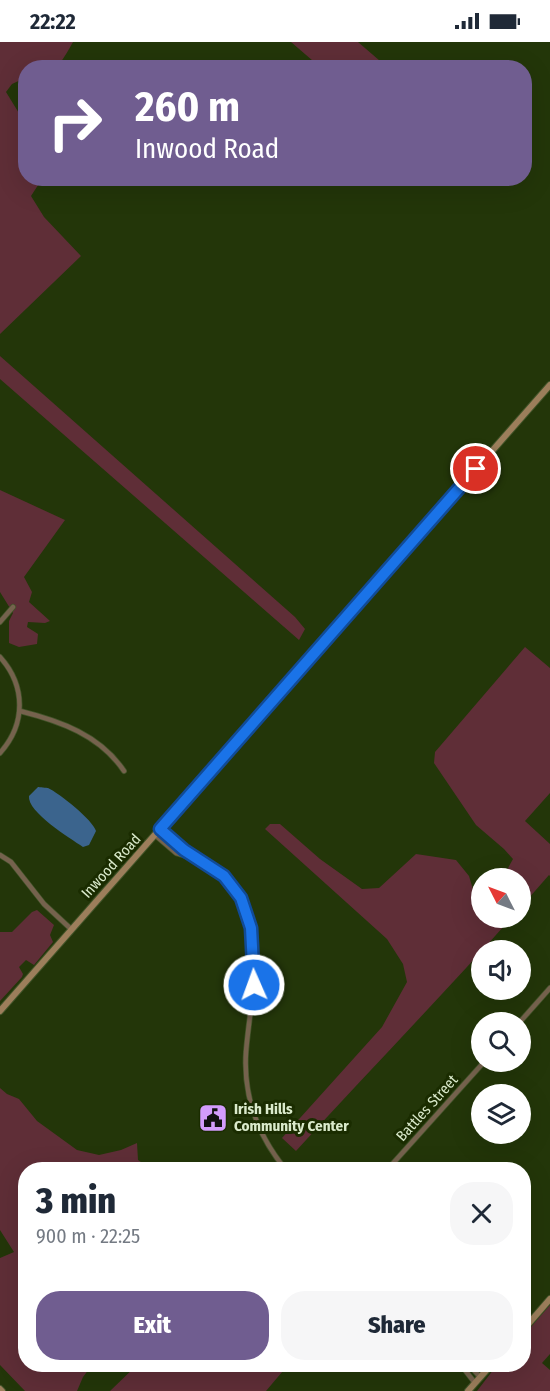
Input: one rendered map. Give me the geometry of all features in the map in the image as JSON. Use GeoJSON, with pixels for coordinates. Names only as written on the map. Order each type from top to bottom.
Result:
{"type":"FeatureCollection","features":[{"type":"Feature","properties":{"kind":"street","name":"Inwood Road"},"geometry":{"type":"LineString","coordinates":[[0,1011],[550,385]]}},
{"type":"Feature","properties":{"kind":"street"},"geometry":{"type":"LineString","coordinates":[[0,622],[13,607]]}},
{"type":"Feature","properties":{"kind":"street"},"geometry":{"type":"LineString","coordinates":[[0,657],[11,671],[17,684],[20,711],[12,736],[0,753]]}},
{"type":"Feature","properties":{"kind":"street"},"geometry":{"type":"LineString","coordinates":[[20,711],[79,731],[108,752],[124,771]]}},
{"type":"Feature","properties":{"kind":"street"},"geometry":{"type":"LineString","coordinates":[[160,829],[184,850],[224,876],[244,905],[249,920],[255,972],[246,1053],[247,1088],[260,1130],[280,1162]]}},
{"type":"Feature","properties":{"kind":"street"},"geometry":{"type":"LineString","coordinates":[[155,835],[176,853],[199,859]]}},
{"type":"Feature","properties":{"kind":"street"},"geometry":{"type":"LineString","coordinates":[[0,855],[11,862],[44,904],[71,929]]}},
{"type":"Feature","properties":{"kind":"street"},"geometry":{"type":"LineString","coordinates":[[529,1012],[550,988]]}},
{"type":"Feature","properties":{"kind":"street","name":"Battles Street"},"geometry":{"type":"LineString","coordinates":[[394,1162],[475,1072]]}},
{"type":"Feature","properties":{"kind":"street"},"geometry":{"type":"LineString","coordinates":[[531,1321],[550,1299]]}},
{"type":"Feature","properties":{"kind":"street"},"geometry":{"type":"LineString","coordinates":[[466,1372],[475,1383]]}},
{"type":"Feature","properties":{"kind":"street"},"geometry":{"type":"LineString","coordinates":[[475,1372],[480,1377]]}},
{"type":"Feature","properties":{"kind":"street"},"geometry":{"type":"LineString","coordinates":[[468,1391],[485,1372]]}},
{"type":"Feature","properties":{"kind":"shaded area"},"geometry":{"type":"Polygon","coordinates":[[[0,42],[73,42],[62,60],[18,60],[18,81],[12,84],[6,92],[18,112],[18,186],[37,186],[31,196],[44,217],[81,256],[0,334],[0,42]]]}},
{"type":"Feature","properties":{"kind":"shaded area"},"geometry":{"type":"Polygon","coordinates":[[[291,42],[358,42],[379,60],[312,60],[291,42]]]}},
{"type":"Feature","properties":{"kind":"shaded area"},"geometry":{"type":"Polygon","coordinates":[[[0,356],[295,617],[305,629],[299,640],[0,379],[0,356]]]}},
{"type":"Feature","properties":{"kind":"shaded area"},"geometry":{"type":"Polygon","coordinates":[[[0,490],[65,520],[24,577],[32,592],[29,602],[50,621],[28,622],[27,627],[38,634],[37,644],[19,647],[9,643],[9,621],[13,613],[0,592],[0,490]]]}},
{"type":"Feature","properties":{"kind":"shaded area"},"geometry":{"type":"Polygon","coordinates":[[[525,647],[550,668],[550,793],[525,821],[550,844],[550,876],[531,896],[531,868],[508,868],[513,859],[476,825],[434,763],[435,752],[525,647]]]}},
{"type":"Feature","properties":{"kind":"shaded area"},"geometry":{"type":"Polygon","coordinates":[[[270,824],[280,824],[320,859],[362,889],[379,888],[416,854],[456,860],[469,876],[471,883],[471,928],[502,928],[491,940],[471,940],[471,963],[296,1151],[282,1138],[382,1027],[407,982],[403,964],[387,939],[265,829],[270,824]]]}},
{"type":"Feature","properties":{"kind":"shaded area"},"geometry":{"type":"Polygon","coordinates":[[[37,910],[54,925],[50,935],[53,942],[34,965],[26,960],[19,967],[23,974],[22,977],[0,1001],[0,932],[12,932],[32,912],[37,910]]]}},
{"type":"Feature","properties":{"kind":"shaded area"},"geometry":{"type":"Polygon","coordinates":[[[0,1088],[19,1099],[37,1121],[77,1150],[99,1155],[121,1150],[137,1143],[138,1160],[141,1162],[18,1162],[18,1372],[87,1372],[77,1391],[25,1391],[0,1365],[0,1258],[14,1252],[0,1230],[0,1088]]]}},
{"type":"Feature","properties":{"kind":"shaded area"},"geometry":{"type":"Polygon","coordinates":[[[550,1305],[550,1354],[542,1363],[550,1370],[550,1391],[477,1391],[492,1372],[531,1372],[531,1327],[550,1305]]]}},
{"type":"Feature","properties":{"kind":"shaded area"},"geometry":{"type":"Polygon","coordinates":[[[130,1372],[282,1372],[266,1391],[110,1391],[130,1372]]]}},
{"type":"Feature","properties":{"kind":"water"},"geometry":{"type":"Polygon","coordinates":[[[38,787],[53,791],[89,820],[96,831],[89,845],[83,847],[42,817],[30,802],[29,796],[38,787]]]}},
{"type":"Feature","properties":{"kind":"place","name":"Irish Hills Community Center"},"geometry":{"type":"Point","coordinates":[213,1118]}},
{"type":"Feature","properties":{"kind":"route"},"geometry":{"type":"LineString","coordinates":[[254,985],[251,928],[241,898],[224,876],[184,850],[160,829],[476,469]]}}]}
